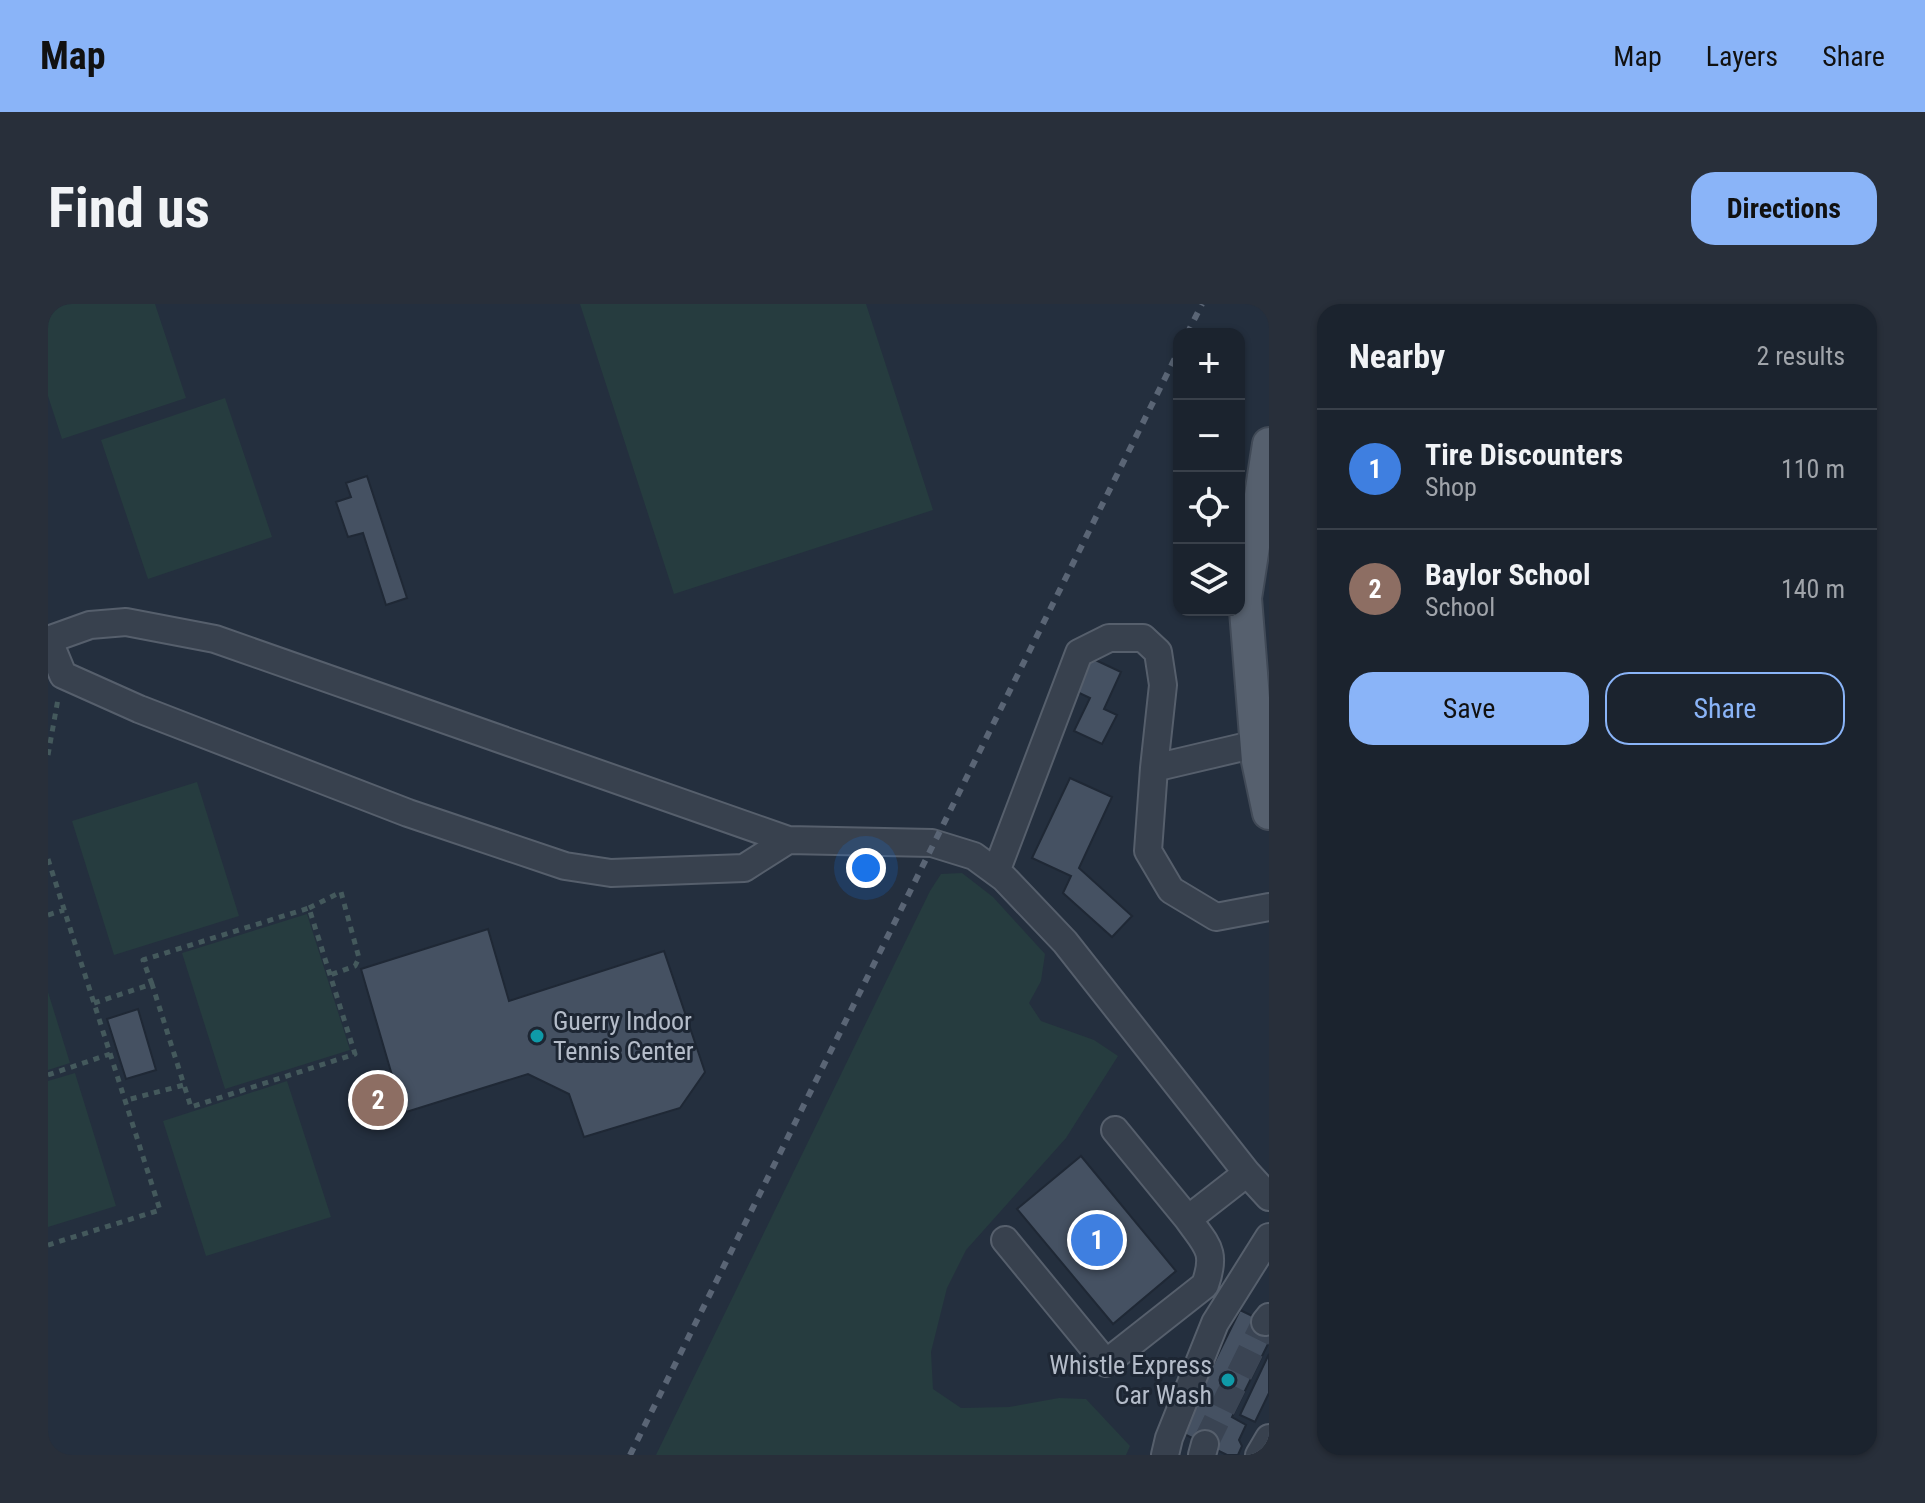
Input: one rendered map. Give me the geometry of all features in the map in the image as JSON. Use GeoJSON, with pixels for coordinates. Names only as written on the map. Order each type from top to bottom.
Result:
{"type":"FeatureCollection","features":[{"type":"Feature","properties":{"kind":"main road"},"geometry":{"type":"LineString","coordinates":[[1269,444],[1245,598],[1256,744],[1269,813]]}},
{"type":"Feature","properties":{"kind":"street"},"geometry":{"type":"LineString","coordinates":[[788,840],[744,868],[611,873],[565,866],[408,813],[139,709],[63,675],[49,640],[90,625],[126,622],[215,639],[788,840],[932,843],[974,856],[996,872],[1065,942],[1269,1197]]}},
{"type":"Feature","properties":{"kind":"street"},"geometry":{"type":"LineString","coordinates":[[996,872],[1079,653],[1109,638],[1143,638],[1158,652],[1163,685],[1148,851],[1171,890],[1216,917],[1269,907]]}},
{"type":"Feature","properties":{"kind":"street"},"geometry":{"type":"LineString","coordinates":[[1154,768],[1256,744]]}},
{"type":"Feature","properties":{"kind":"street"},"geometry":{"type":"LineString","coordinates":[[1005,1240],[1106,1363],[1205,1285],[1211,1251],[1115,1130]]}},
{"type":"Feature","properties":{"kind":"street"},"geometry":{"type":"LineString","coordinates":[[1188,1219],[1247,1173]]}},
{"type":"Feature","properties":{"kind":"street"},"geometry":{"type":"LineString","coordinates":[[1165,1455],[1215,1323],[1269,1237]]}},
{"type":"Feature","properties":{"kind":"street"},"geometry":{"type":"LineString","coordinates":[[1259,1455],[1269,1438]]}},
{"type":"Feature","properties":{"kind":"path"},"geometry":{"type":"LineString","coordinates":[[48,755],[63,675]]}},
{"type":"Feature","properties":{"kind":"path"},"geometry":{"type":"LineString","coordinates":[[48,859],[160,1210],[48,1245]]}},
{"type":"Feature","properties":{"kind":"path"},"geometry":{"type":"LineString","coordinates":[[309,908],[330,975],[355,1054],[191,1107],[143,960],[309,908],[341,892],[359,958],[355,966],[330,975]]}},
{"type":"Feature","properties":{"kind":"path"},"geometry":{"type":"LineString","coordinates":[[48,915],[64,910]]}},
{"type":"Feature","properties":{"kind":"path"},"geometry":{"type":"LineString","coordinates":[[94,1003],[152,984]]}},
{"type":"Feature","properties":{"kind":"path"},"geometry":{"type":"LineString","coordinates":[[48,1075],[110,1054]]}},
{"type":"Feature","properties":{"kind":"path"},"geometry":{"type":"LineString","coordinates":[[127,1100],[184,1085]]}},
{"type":"Feature","properties":{"kind":"green space"},"geometry":{"type":"Polygon","coordinates":[[[48,304],[155,304],[186,398],[62,439],[48,396],[48,304]]]}},
{"type":"Feature","properties":{"kind":"green space"},"geometry":{"type":"Polygon","coordinates":[[[580,304],[866,304],[933,510],[674,594],[580,304]]]}},
{"type":"Feature","properties":{"kind":"green space"},"geometry":{"type":"Polygon","coordinates":[[[225,398],[272,537],[148,579],[101,440],[225,398]]]}},
{"type":"Feature","properties":{"kind":"green space"},"geometry":{"type":"Polygon","coordinates":[[[197,782],[239,916],[114,955],[72,821],[197,782]]]}},
{"type":"Feature","properties":{"kind":"green space"},"geometry":{"type":"Polygon","coordinates":[[[962,873],[993,897],[1045,954],[1041,981],[1029,1003],[1041,1021],[1094,1040],[1118,1056],[1066,1138],[966,1250],[947,1288],[931,1352],[933,1389],[961,1408],[1009,1407],[1059,1398],[1086,1399],[1130,1446],[1126,1455],[656,1455],[930,891],[941,874],[962,873]]]}},
{"type":"Feature","properties":{"kind":"green space"},"geometry":{"type":"Polygon","coordinates":[[[307,914],[350,1050],[225,1089],[182,953],[307,914]]]}},
{"type":"Feature","properties":{"kind":"green space"},"geometry":{"type":"Polygon","coordinates":[[[48,992],[70,1063],[48,1070],[48,992]]]}},
{"type":"Feature","properties":{"kind":"green space"},"geometry":{"type":"Polygon","coordinates":[[[75,1073],[116,1206],[48,1227],[48,1081],[75,1073]]]}},
{"type":"Feature","properties":{"kind":"green space"},"geometry":{"type":"Polygon","coordinates":[[[287,1081],[331,1217],[206,1256],[163,1121],[287,1081]]]}},
{"type":"Feature","properties":{"kind":"building"},"geometry":{"type":"Polygon","coordinates":[[[367,476],[407,598],[386,605],[363,533],[348,537],[336,502],[351,497],[346,483],[367,476]]]}},
{"type":"Feature","properties":{"kind":"building"},"geometry":{"type":"Polygon","coordinates":[[[1089,657],[1121,672],[1104,709],[1117,715],[1102,744],[1074,731],[1090,698],[1073,690],[1089,657]]]}},
{"type":"Feature","properties":{"kind":"building"},"geometry":{"type":"Polygon","coordinates":[[[1070,778],[1112,797],[1079,868],[1132,916],[1112,937],[1063,893],[1071,876],[1032,858],[1070,778]]]}},
{"type":"Feature","properties":{"kind":"building","name":"Guerry Indoor Tennis Center"},"geometry":{"type":"Polygon","coordinates":[[[488,929],[509,1001],[664,951],[705,1072],[680,1108],[584,1137],[569,1094],[528,1074],[403,1113],[361,969],[488,929]]]}},
{"type":"Feature","properties":{"kind":"building"},"geometry":{"type":"Polygon","coordinates":[[[138,1009],[156,1070],[126,1079],[107,1019],[138,1009]]]}},
{"type":"Feature","properties":{"kind":"building"},"geometry":{"type":"Polygon","coordinates":[[[1081,1156],[1176,1271],[1113,1324],[1017,1209],[1081,1156]]]}},
{"type":"Feature","properties":{"kind":"building","name":"Whistle Express Car Wash"},"geometry":{"type":"Polygon","coordinates":[[[1240,1310],[1269,1324],[1269,1342],[1232,1417],[1246,1425],[1239,1440],[1242,1446],[1238,1455],[1227,1455],[1180,1432],[1240,1310]]]}},
{"type":"Feature","properties":{"kind":"building"},"geometry":{"type":"Polygon","coordinates":[[[1269,1354],[1269,1393],[1255,1422],[1240,1415],[1269,1354]]]}},
{"type":"Feature","properties":{"kind":"tunnel"},"geometry":{"type":"LineString","coordinates":[[1205,1444],[1265,1322]]}},
{"type":"Feature","properties":{"kind":"railway"},"geometry":{"type":"LineString","coordinates":[[1190,328],[1202,304]]}},
{"type":"Feature","properties":{"kind":"railway"},"geometry":{"type":"LineString","coordinates":[[630,1455],[1173,362]]}},
{"type":"Feature","properties":{"kind":"place","name":"Guerry Indoor Tennis Center"},"geometry":{"type":"Point","coordinates":[537,1036]}},
{"type":"Feature","properties":{"kind":"place","name":"Baylor School"},"geometry":{"type":"Point","coordinates":[378,1100]}},
{"type":"Feature","properties":{"kind":"place","name":"Tire Discounters"},"geometry":{"type":"Point","coordinates":[1097,1240]}},
{"type":"Feature","properties":{"kind":"place","name":"Whistle Express Car Wash"},"geometry":{"type":"Point","coordinates":[1228,1380]}}]}
